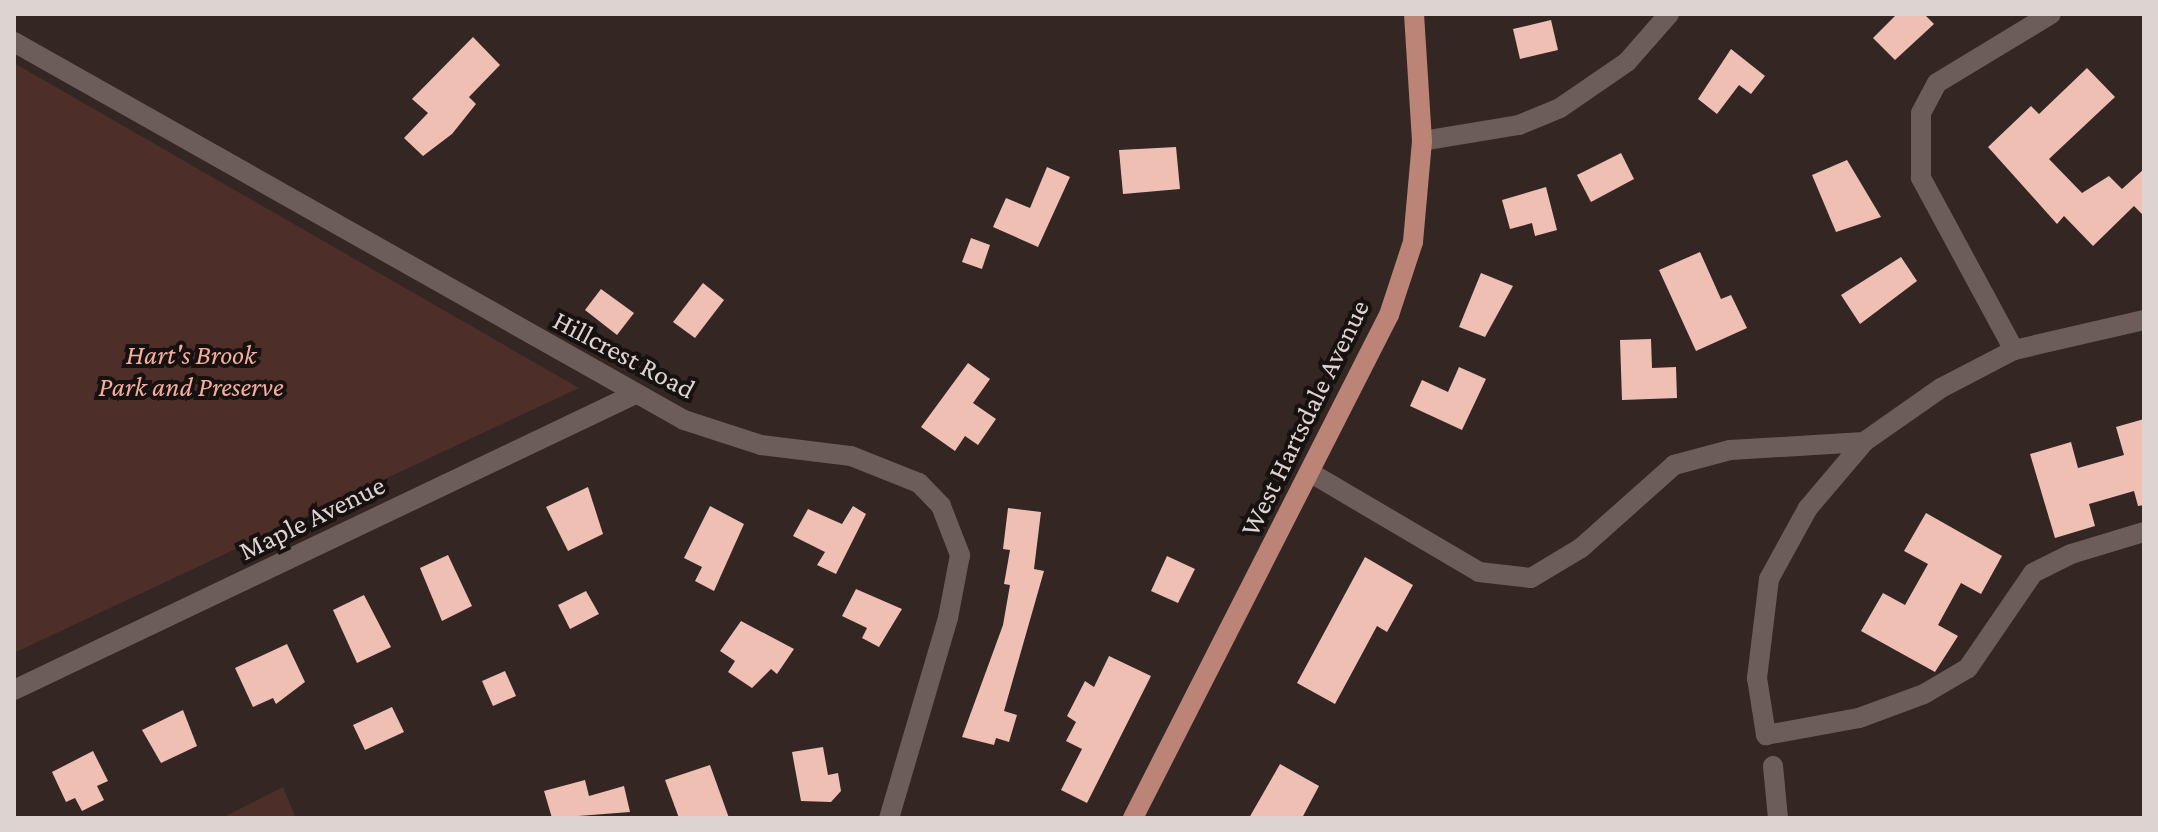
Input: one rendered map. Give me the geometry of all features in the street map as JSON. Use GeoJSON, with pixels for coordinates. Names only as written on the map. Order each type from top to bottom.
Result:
{"type":"FeatureCollection","features":[{"type":"Feature","properties":{"kind":"main road","name":"West Hartsdale Avenue"},"geometry":{"type":"LineString","coordinates":[[1133,818],[1389,315],[1413,242],[1422,141],[1414,14]]}},
{"type":"Feature","properties":{"kind":"street"},"geometry":{"type":"LineString","coordinates":[[1422,141],[1519,125],[1560,108],[1627,62],[1669,14]]}},
{"type":"Feature","properties":{"kind":"street"},"geometry":{"type":"LineString","coordinates":[[2014,350],[1921,178],[1921,113],[1937,83],[2051,14]]}},
{"type":"Feature","properties":{"kind":"street","name":"Hillcrest Road"},"geometry":{"type":"LineString","coordinates":[[14,42],[633,395],[718,434],[889,467],[919,483],[941,506],[960,555],[948,618],[889,818]]}},
{"type":"Feature","properties":{"kind":"street"},"geometry":{"type":"LineString","coordinates":[[2144,320],[2014,350],[1941,388],[1864,442],[1808,508],[1769,579],[1757,678],[1766,735],[1885,708],[1968,668],[2033,573],[2071,554],[2144,532]]}},
{"type":"Feature","properties":{"kind":"street","name":"Maple Avenue"},"geometry":{"type":"LineString","coordinates":[[14,690],[633,395]]}},
{"type":"Feature","properties":{"kind":"street"},"geometry":{"type":"LineString","coordinates":[[1311,473],[1479,572],[1531,578],[1581,548],[1674,465],[1730,450],[1864,442]]}},
{"type":"Feature","properties":{"kind":"street"},"geometry":{"type":"LineString","coordinates":[[1773,766],[1778,818]]}},
{"type":"Feature","properties":{"kind":"green space","name":"Hart's Brook Park and Preserve"},"geometry":{"type":"Polygon","coordinates":[[[14,63],[579,388],[14,653],[14,63]]]}},
{"type":"Feature","properties":{"kind":"green space"},"geometry":{"type":"Polygon","coordinates":[[[283,787],[296,818],[222,818],[283,787]]]}},
{"type":"Feature","properties":{"kind":"building"},"geometry":{"type":"Polygon","coordinates":[[[1897,14],[1924,14],[1934,24],[1895,60],[1873,38],[1897,14]]]}},
{"type":"Feature","properties":{"kind":"building"},"geometry":{"type":"Polygon","coordinates":[[[1551,20],[1558,50],[1520,59],[1513,29],[1551,20]]]}},
{"type":"Feature","properties":{"kind":"building"},"geometry":{"type":"Polygon","coordinates":[[[473,37],[500,65],[469,97],[476,104],[452,134],[423,156],[404,138],[428,113],[412,99],[473,37]]]}},
{"type":"Feature","properties":{"kind":"building"},"geometry":{"type":"Polygon","coordinates":[[[1731,49],[1765,76],[1751,94],[1739,85],[1717,114],[1698,99],[1731,49]]]}},
{"type":"Feature","properties":{"kind":"building"},"geometry":{"type":"Polygon","coordinates":[[[2087,68],[2115,97],[2049,159],[2082,193],[2109,176],[2122,189],[2144,169],[2144,216],[2134,206],[2093,246],[2064,216],[2057,224],[1988,147],[2031,106],[2039,114],[2087,68]]]}},
{"type":"Feature","properties":{"kind":"building"},"geometry":{"type":"Polygon","coordinates":[[[1176,147],[1180,189],[1123,194],[1119,150],[1176,147]]]}},
{"type":"Feature","properties":{"kind":"building"},"geometry":{"type":"Polygon","coordinates":[[[1621,153],[1634,179],[1591,202],[1577,175],[1621,153]]]}},
{"type":"Feature","properties":{"kind":"building"},"geometry":{"type":"Polygon","coordinates":[[[1847,160],[1881,217],[1836,232],[1812,175],[1847,160]]]}},
{"type":"Feature","properties":{"kind":"building"},"geometry":{"type":"Polygon","coordinates":[[[1047,167],[1070,177],[1038,247],[993,227],[1006,198],[1030,208],[1047,167]]]}},
{"type":"Feature","properties":{"kind":"building"},"geometry":{"type":"Polygon","coordinates":[[[1546,187],[1557,230],[1535,236],[1532,223],[1510,229],[1502,200],[1546,187]]]}},
{"type":"Feature","properties":{"kind":"building"},"geometry":{"type":"Polygon","coordinates":[[[971,238],[990,245],[982,269],[962,262],[971,238]]]}},
{"type":"Feature","properties":{"kind":"building"},"geometry":{"type":"Polygon","coordinates":[[[1700,252],[1721,299],[1731,295],[1747,328],[1696,351],[1659,270],[1700,252]]]}},
{"type":"Feature","properties":{"kind":"building"},"geometry":{"type":"Polygon","coordinates":[[[1901,257],[1917,281],[1860,324],[1841,295],[1901,257]]]}},
{"type":"Feature","properties":{"kind":"building"},"geometry":{"type":"Polygon","coordinates":[[[1481,273],[1513,286],[1485,337],[1459,327],[1481,273]]]}},
{"type":"Feature","properties":{"kind":"building"},"geometry":{"type":"Polygon","coordinates":[[[703,283],[724,300],[695,338],[673,322],[703,283]]]}},
{"type":"Feature","properties":{"kind":"building"},"geometry":{"type":"Polygon","coordinates":[[[601,289],[634,313],[617,335],[585,310],[601,289]]]}},
{"type":"Feature","properties":{"kind":"building"},"geometry":{"type":"Polygon","coordinates":[[[1651,339],[1652,368],[1676,367],[1677,398],[1622,400],[1620,340],[1651,339]]]}},
{"type":"Feature","properties":{"kind":"building"},"geometry":{"type":"Polygon","coordinates":[[[968,363],[990,379],[973,403],[996,419],[978,445],[965,436],[955,451],[921,427],[968,363]]]}},
{"type":"Feature","properties":{"kind":"building"},"geometry":{"type":"Polygon","coordinates":[[[1459,367],[1486,379],[1462,430],[1410,406],[1422,380],[1448,392],[1459,367]]]}},
{"type":"Feature","properties":{"kind":"building"},"geometry":{"type":"Polygon","coordinates":[[[2144,419],[2144,505],[2138,506],[2134,491],[2089,504],[2095,526],[2055,538],[2030,454],[2071,442],[2078,468],[2124,455],[2116,427],[2144,419]]]}},
{"type":"Feature","properties":{"kind":"building"},"geometry":{"type":"Polygon","coordinates":[[[588,487],[603,534],[568,551],[546,507],[588,487]]]}},
{"type":"Feature","properties":{"kind":"building"},"geometry":{"type":"Polygon","coordinates":[[[710,506],[744,524],[714,591],[695,581],[702,567],[684,558],[710,506]]]}},
{"type":"Feature","properties":{"kind":"building"},"geometry":{"type":"Polygon","coordinates":[[[853,506],[866,514],[836,574],[817,565],[825,552],[793,536],[808,509],[842,524],[853,506]]]}},
{"type":"Feature","properties":{"kind":"building"},"geometry":{"type":"Polygon","coordinates":[[[1008,508],[1041,512],[1034,569],[1044,571],[1004,711],[1017,715],[1009,742],[996,738],[994,745],[962,737],[1003,625],[1010,585],[1004,584],[1010,550],[1003,549],[1008,508]]]}},
{"type":"Feature","properties":{"kind":"building"},"geometry":{"type":"Polygon","coordinates":[[[1926,513],[2002,556],[1981,594],[1961,583],[1938,625],[1958,636],[1935,672],[1861,631],[1883,593],[1905,605],[1928,564],[1904,551],[1926,513]]]}},
{"type":"Feature","properties":{"kind":"building"},"geometry":{"type":"Polygon","coordinates":[[[448,555],[472,606],[442,621],[420,568],[448,555]]]}},
{"type":"Feature","properties":{"kind":"building"},"geometry":{"type":"Polygon","coordinates":[[[1167,556],[1195,569],[1178,603],[1151,591],[1167,556]]]}},
{"type":"Feature","properties":{"kind":"building"},"geometry":{"type":"Polygon","coordinates":[[[1365,557],[1413,585],[1387,632],[1377,626],[1335,704],[1297,683],[1365,557]]]}},
{"type":"Feature","properties":{"kind":"building"},"geometry":{"type":"Polygon","coordinates":[[[856,589],[902,609],[879,647],[862,638],[867,628],[842,616],[856,589]]]}},
{"type":"Feature","properties":{"kind":"building"},"geometry":{"type":"Polygon","coordinates":[[[586,591],[599,614],[570,629],[558,605],[586,591]]]}},
{"type":"Feature","properties":{"kind":"building"},"geometry":{"type":"Polygon","coordinates":[[[364,595],[391,647],[357,663],[333,610],[364,595]]]}},
{"type":"Feature","properties":{"kind":"building"},"geometry":{"type":"Polygon","coordinates":[[[741,621],[794,649],[777,674],[771,669],[752,688],[728,672],[735,661],[720,651],[741,621]]]}},
{"type":"Feature","properties":{"kind":"building"},"geometry":{"type":"Polygon","coordinates":[[[287,644],[305,682],[276,704],[273,698],[253,707],[235,668],[287,644]]]}},
{"type":"Feature","properties":{"kind":"building"},"geometry":{"type":"Polygon","coordinates":[[[1109,656],[1151,676],[1087,803],[1061,790],[1082,749],[1066,741],[1076,722],[1067,716],[1085,681],[1094,687],[1109,656]]]}},
{"type":"Feature","properties":{"kind":"building"},"geometry":{"type":"Polygon","coordinates":[[[505,671],[516,696],[493,706],[482,681],[505,671]]]}},
{"type":"Feature","properties":{"kind":"building"},"geometry":{"type":"Polygon","coordinates":[[[392,707],[404,732],[365,750],[353,725],[392,707]]]}},
{"type":"Feature","properties":{"kind":"building"},"geometry":{"type":"Polygon","coordinates":[[[183,710],[197,746],[161,763],[142,730],[183,710]]]}},
{"type":"Feature","properties":{"kind":"building"},"geometry":{"type":"Polygon","coordinates":[[[823,747],[828,775],[838,773],[841,791],[831,802],[801,801],[792,752],[823,747]]]}},
{"type":"Feature","properties":{"kind":"building"},"geometry":{"type":"Polygon","coordinates":[[[93,751],[108,781],[97,786],[104,800],[82,811],[75,798],[66,802],[52,772],[93,751]]]}},
{"type":"Feature","properties":{"kind":"building"},"geometry":{"type":"Polygon","coordinates":[[[1280,764],[1319,786],[1302,818],[1249,818],[1280,764]]]}},
{"type":"Feature","properties":{"kind":"building"},"geometry":{"type":"Polygon","coordinates":[[[710,765],[729,818],[679,818],[665,780],[710,765]]]}},
{"type":"Feature","properties":{"kind":"building"},"geometry":{"type":"Polygon","coordinates":[[[585,780],[589,796],[624,786],[630,812],[552,818],[544,791],[585,780]]]}}]}
